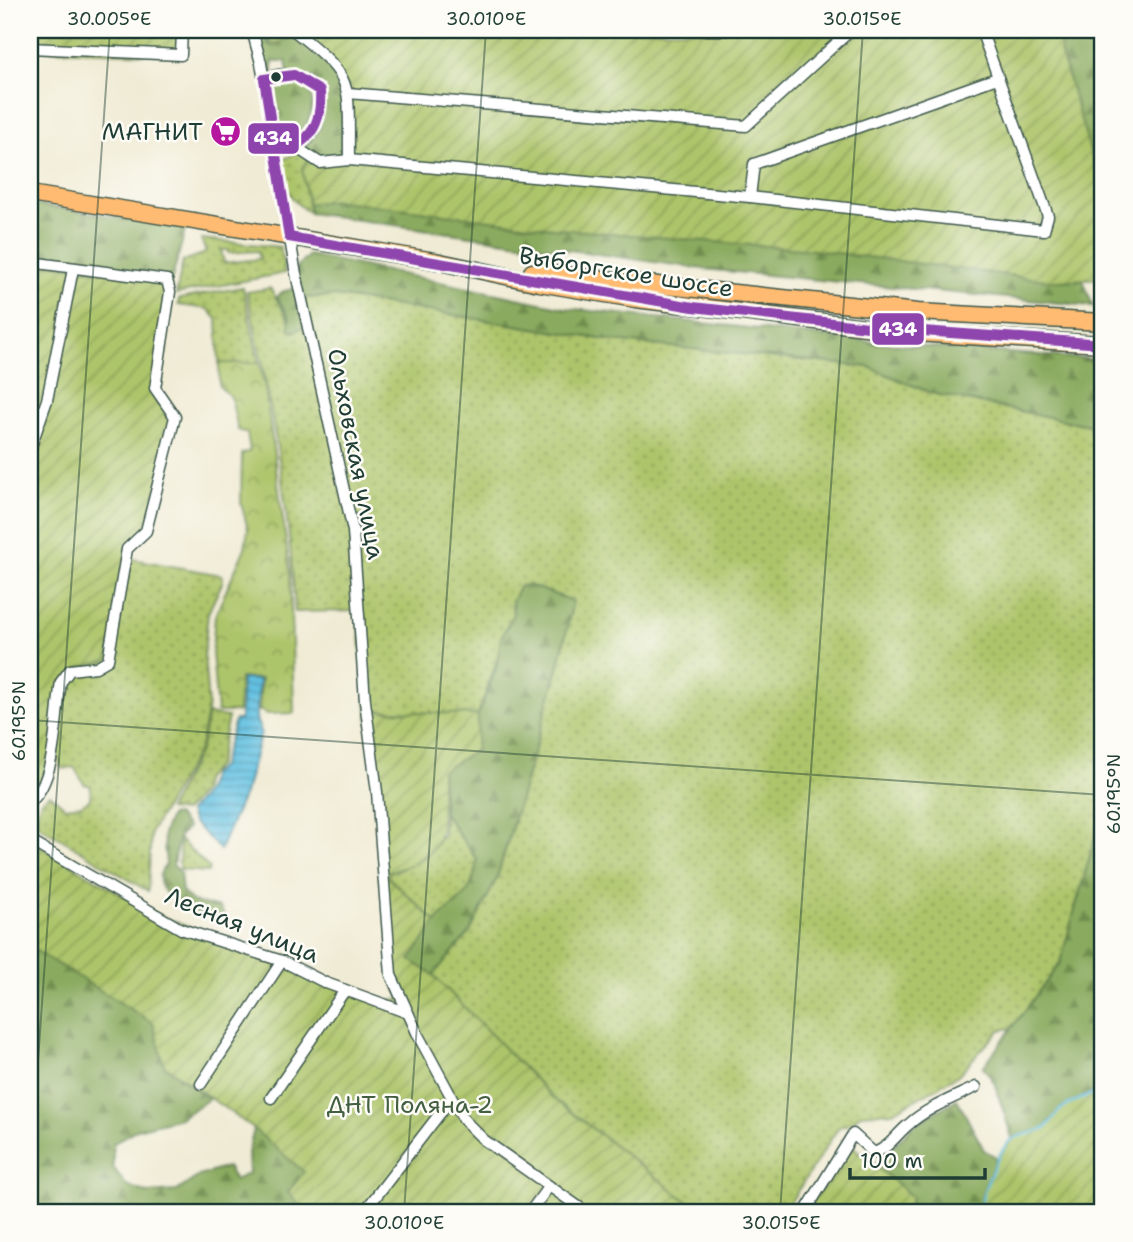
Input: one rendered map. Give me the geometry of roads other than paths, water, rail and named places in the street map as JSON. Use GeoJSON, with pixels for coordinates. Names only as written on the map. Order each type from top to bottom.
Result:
{"type":"FeatureCollection","features":[{"type":"Feature","properties":{"kind":"main road","name":"Выборгское шоссе"},"geometry":{"type":"LineString","coordinates":[[30,194],[435,261],[552,286],[797,321],[914,333],[1103,344]]}},
{"type":"Feature","properties":{"kind":"main road","name":"Выборгское шоссе"},"geometry":{"type":"LineString","coordinates":[[435,261],[918,312],[1103,322]]}},
{"type":"Feature","properties":{"kind":"street"},"geometry":{"type":"LineString","coordinates":[[30,48],[181,55],[182,30]]}},
{"type":"Feature","properties":{"kind":"street","name":"Ольховская улица"},"geometry":{"type":"LineString","coordinates":[[252,30],[264,79],[289,237],[353,531],[365,701],[382,844],[391,975],[451,1099],[464,1120],[484,1140],[586,1212]]}},
{"type":"Feature","properties":{"kind":"street"},"geometry":{"type":"LineString","coordinates":[[293,30],[333,62],[346,82],[349,160]]}},
{"type":"Feature","properties":{"kind":"street"},"geometry":{"type":"LineString","coordinates":[[684,30],[727,30]]}},
{"type":"Feature","properties":{"kind":"street"},"geometry":{"type":"LineString","coordinates":[[348,93],[746,126],[851,30]]}},
{"type":"Feature","properties":{"kind":"street"},"geometry":{"type":"LineString","coordinates":[[297,148],[320,163],[349,160],[750,197],[1044,230],[1048,216],[981,30]]}},
{"type":"Feature","properties":{"kind":"street"},"geometry":{"type":"LineString","coordinates":[[264,79],[276,74],[297,74],[309,80],[320,91],[320,118],[310,137],[297,148],[276,150]]}},
{"type":"Feature","properties":{"kind":"street"},"geometry":{"type":"LineString","coordinates":[[750,197],[754,164],[997,78]]}},
{"type":"Feature","properties":{"kind":"street"},"geometry":{"type":"LineString","coordinates":[[30,262],[167,280],[170,292],[155,388],[175,417],[146,531],[127,550],[108,660],[96,667],[70,670],[61,682],[48,774],[38,795],[30,802]]}},
{"type":"Feature","properties":{"kind":"street"},"geometry":{"type":"LineString","coordinates":[[30,449],[47,400],[73,269]]}},
{"type":"Feature","properties":{"kind":"street","name":"Лесная улица"},"geometry":{"type":"LineString","coordinates":[[30,841],[181,929],[282,961],[345,990],[408,1013]]}},
{"type":"Feature","properties":{"kind":"street"},"geometry":{"type":"LineString","coordinates":[[201,1084],[282,961]]}},
{"type":"Feature","properties":{"kind":"street"},"geometry":{"type":"LineString","coordinates":[[271,1098],[345,990]]}},
{"type":"Feature","properties":{"kind":"street"},"geometry":{"type":"LineString","coordinates":[[805,1212],[853,1133],[874,1153],[884,1149],[907,1125],[937,1106],[976,1087]]}},
{"type":"Feature","properties":{"kind":"street"},"geometry":{"type":"LineString","coordinates":[[364,1212],[451,1099]]}},
{"type":"Feature","properties":{"kind":"street"},"geometry":{"type":"LineString","coordinates":[[530,1212],[549,1186]]}},
{"type":"Feature","properties":{"kind":"water"},"geometry":{"type":"Polygon","coordinates":[[[242,679],[259,680],[256,719],[261,732],[246,789],[220,850],[192,821],[189,812],[205,793],[212,774],[221,767],[235,720],[240,720],[242,679]]]}},
{"type":"Feature","properties":{"kind":"waterway"},"geometry":{"type":"LineString","coordinates":[[981,1212],[983,1196],[991,1174],[1006,1145],[1011,1140],[1042,1129],[1063,1108],[1103,1090]]}},
{"type":"Feature","properties":{"kind":"place","name":"МАГНИТ"},"geometry":{"type":"Point","coordinates":[226,132]}},
{"type":"Feature","properties":{"kind":"park label","name":"ДНТ Поляна-2"},"geometry":{"type":"Point","coordinates":[410,1105]}}]}
